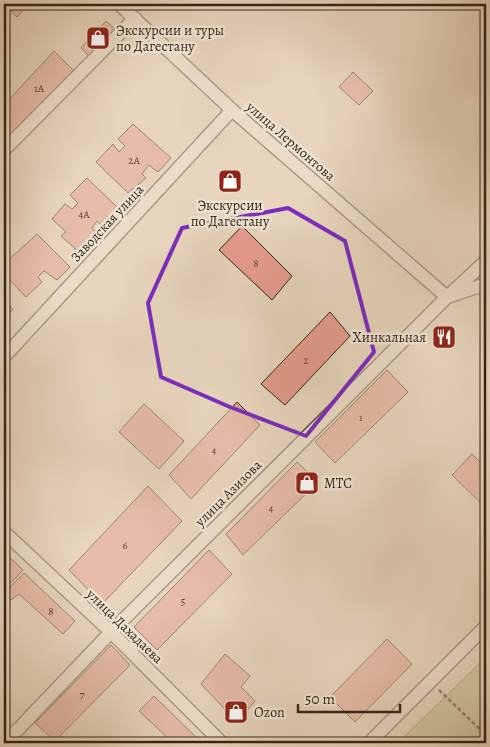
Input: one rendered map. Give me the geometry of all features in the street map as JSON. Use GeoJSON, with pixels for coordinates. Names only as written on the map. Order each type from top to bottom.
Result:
{"type":"FeatureCollection","features":[{"type":"Feature","properties":{"kind":"street","name":"улица Лермонтова"},"geometry":{"type":"LineString","coordinates":[[119,4],[232,110],[447,297]]}},
{"type":"Feature","properties":{"kind":"street"},"geometry":{"type":"LineString","coordinates":[[4,150],[135,18]]}},
{"type":"Feature","properties":{"kind":"street","name":"Заводская улица"},"geometry":{"type":"LineString","coordinates":[[4,357],[232,110]]}},
{"type":"Feature","properties":{"kind":"street"},"geometry":{"type":"LineString","coordinates":[[447,297],[486,261]]}},
{"type":"Feature","properties":{"kind":"street","name":"улица Азизова"},"geometry":{"type":"LineString","coordinates":[[5,743],[111,632],[447,297],[486,284]]}},
{"type":"Feature","properties":{"kind":"street","name":"улица Дахадаева"},"geometry":{"type":"LineString","coordinates":[[4,532],[111,632],[222,743]]}},
{"type":"Feature","properties":{"kind":"street"},"geometry":{"type":"LineString","coordinates":[[369,743],[486,626]]}},
{"type":"Feature","properties":{"kind":"path"},"geometry":{"type":"LineString","coordinates":[[430,682],[486,735]]}},
{"type":"Feature","properties":{"kind":"highlighted area"},"geometry":{"type":"Polygon","coordinates":[[[288,208],[345,241],[374,352],[306,436],[230,407],[161,377],[148,303],[182,228],[288,208]]]}},
{"type":"Feature","properties":{"kind":"shaded area"},"geometry":{"type":"Polygon","coordinates":[[[486,657],[486,743],[398,743],[486,657]]]}},
{"type":"Feature","properties":{"kind":"building"},"geometry":{"type":"Polygon","coordinates":[[[4,4],[29,4],[17,17],[4,4]]]}},
{"type":"Feature","properties":{"kind":"building"},"geometry":{"type":"Polygon","coordinates":[[[106,21],[117,31],[91,58],[81,48],[106,21]]]}},
{"type":"Feature","properties":{"kind":"building"},"geometry":{"type":"Polygon","coordinates":[[[54,51],[75,72],[4,145],[4,105],[54,51]]]}},
{"type":"Feature","properties":{"kind":"building"},"geometry":{"type":"Polygon","coordinates":[[[353,72],[373,91],[359,105],[339,87],[353,72]]]}},
{"type":"Feature","properties":{"kind":"building"},"geometry":{"type":"Polygon","coordinates":[[[133,124],[171,158],[158,172],[149,165],[142,174],[146,178],[128,193],[96,162],[113,144],[119,152],[125,146],[118,139],[133,124]]]}},
{"type":"Feature","properties":{"kind":"building"},"geometry":{"type":"Polygon","coordinates":[[[87,178],[118,208],[101,225],[97,221],[92,228],[99,235],[80,253],[61,236],[66,232],[52,219],[65,204],[72,209],[78,203],[70,195],[87,178]]]}},
{"type":"Feature","properties":{"kind":"building"},"geometry":{"type":"Polygon","coordinates":[[[242,226],[292,276],[272,300],[219,250],[242,226]]]}},
{"type":"Feature","properties":{"kind":"building"},"geometry":{"type":"Polygon","coordinates":[[[37,234],[70,267],[57,280],[44,271],[38,277],[42,282],[26,297],[4,274],[4,264],[37,234]]]}},
{"type":"Feature","properties":{"kind":"building"},"geometry":{"type":"Polygon","coordinates":[[[4,300],[13,309],[4,320],[4,300]]]}},
{"type":"Feature","properties":{"kind":"building"},"geometry":{"type":"Polygon","coordinates":[[[330,312],[350,336],[285,405],[261,384],[330,312]]]}},
{"type":"Feature","properties":{"kind":"building"},"geometry":{"type":"Polygon","coordinates":[[[486,327],[486,338],[481,331],[486,327]]]}},
{"type":"Feature","properties":{"kind":"building"},"geometry":{"type":"Polygon","coordinates":[[[387,370],[408,392],[335,463],[315,442],[387,370]]]}},
{"type":"Feature","properties":{"kind":"building"},"geometry":{"type":"Polygon","coordinates":[[[237,402],[260,425],[191,499],[169,475],[237,402]]]}},
{"type":"Feature","properties":{"kind":"building"},"geometry":{"type":"Polygon","coordinates":[[[144,404],[184,441],[159,469],[119,432],[144,404]]]}},
{"type":"Feature","properties":{"kind":"building"},"geometry":{"type":"Polygon","coordinates":[[[472,454],[486,468],[486,508],[452,475],[472,454]]]}},
{"type":"Feature","properties":{"kind":"building"},"geometry":{"type":"Polygon","coordinates":[[[297,462],[318,482],[243,555],[226,534],[297,462]]]}},
{"type":"Feature","properties":{"kind":"building"},"geometry":{"type":"Polygon","coordinates":[[[148,486],[182,521],[102,604],[69,570],[148,486]]]}},
{"type":"Feature","properties":{"kind":"building"},"geometry":{"type":"Polygon","coordinates":[[[209,550],[232,574],[157,650],[134,627],[209,550]]]}},
{"type":"Feature","properties":{"kind":"building"},"geometry":{"type":"Polygon","coordinates":[[[10,558],[23,570],[9,585],[4,580],[4,564],[10,558]]]}},
{"type":"Feature","properties":{"kind":"building"},"geometry":{"type":"Polygon","coordinates":[[[24,573],[75,621],[63,634],[19,594],[9,601],[4,597],[4,593],[24,573]]]}},
{"type":"Feature","properties":{"kind":"building"},"geometry":{"type":"Polygon","coordinates":[[[387,639],[412,664],[355,722],[330,697],[387,639]]]}},
{"type":"Feature","properties":{"kind":"building"},"geometry":{"type":"Polygon","coordinates":[[[111,645],[130,665],[55,741],[35,723],[111,645]]]}},
{"type":"Feature","properties":{"kind":"building"},"geometry":{"type":"Polygon","coordinates":[[[225,654],[250,676],[241,687],[255,701],[237,722],[201,684],[225,654]]]}},
{"type":"Feature","properties":{"kind":"building"},"geometry":{"type":"Polygon","coordinates":[[[154,696],[202,743],[164,743],[168,738],[139,711],[154,696]]]}},
{"type":"Feature","properties":{"kind":"place","name":"Экскурсии и туры по Дагестану"},"geometry":{"type":"Point","coordinates":[98,38]}},
{"type":"Feature","properties":{"kind":"place","name":"Экскурсии по Дагестану"},"geometry":{"type":"Point","coordinates":[230,181]}},
{"type":"Feature","properties":{"kind":"place","name":"Хинкальная"},"geometry":{"type":"Point","coordinates":[444,337]}},
{"type":"Feature","properties":{"kind":"place","name":"МТС"},"geometry":{"type":"Point","coordinates":[307,483]}},
{"type":"Feature","properties":{"kind":"place","name":"Ozon"},"geometry":{"type":"Point","coordinates":[236,712]}}]}
